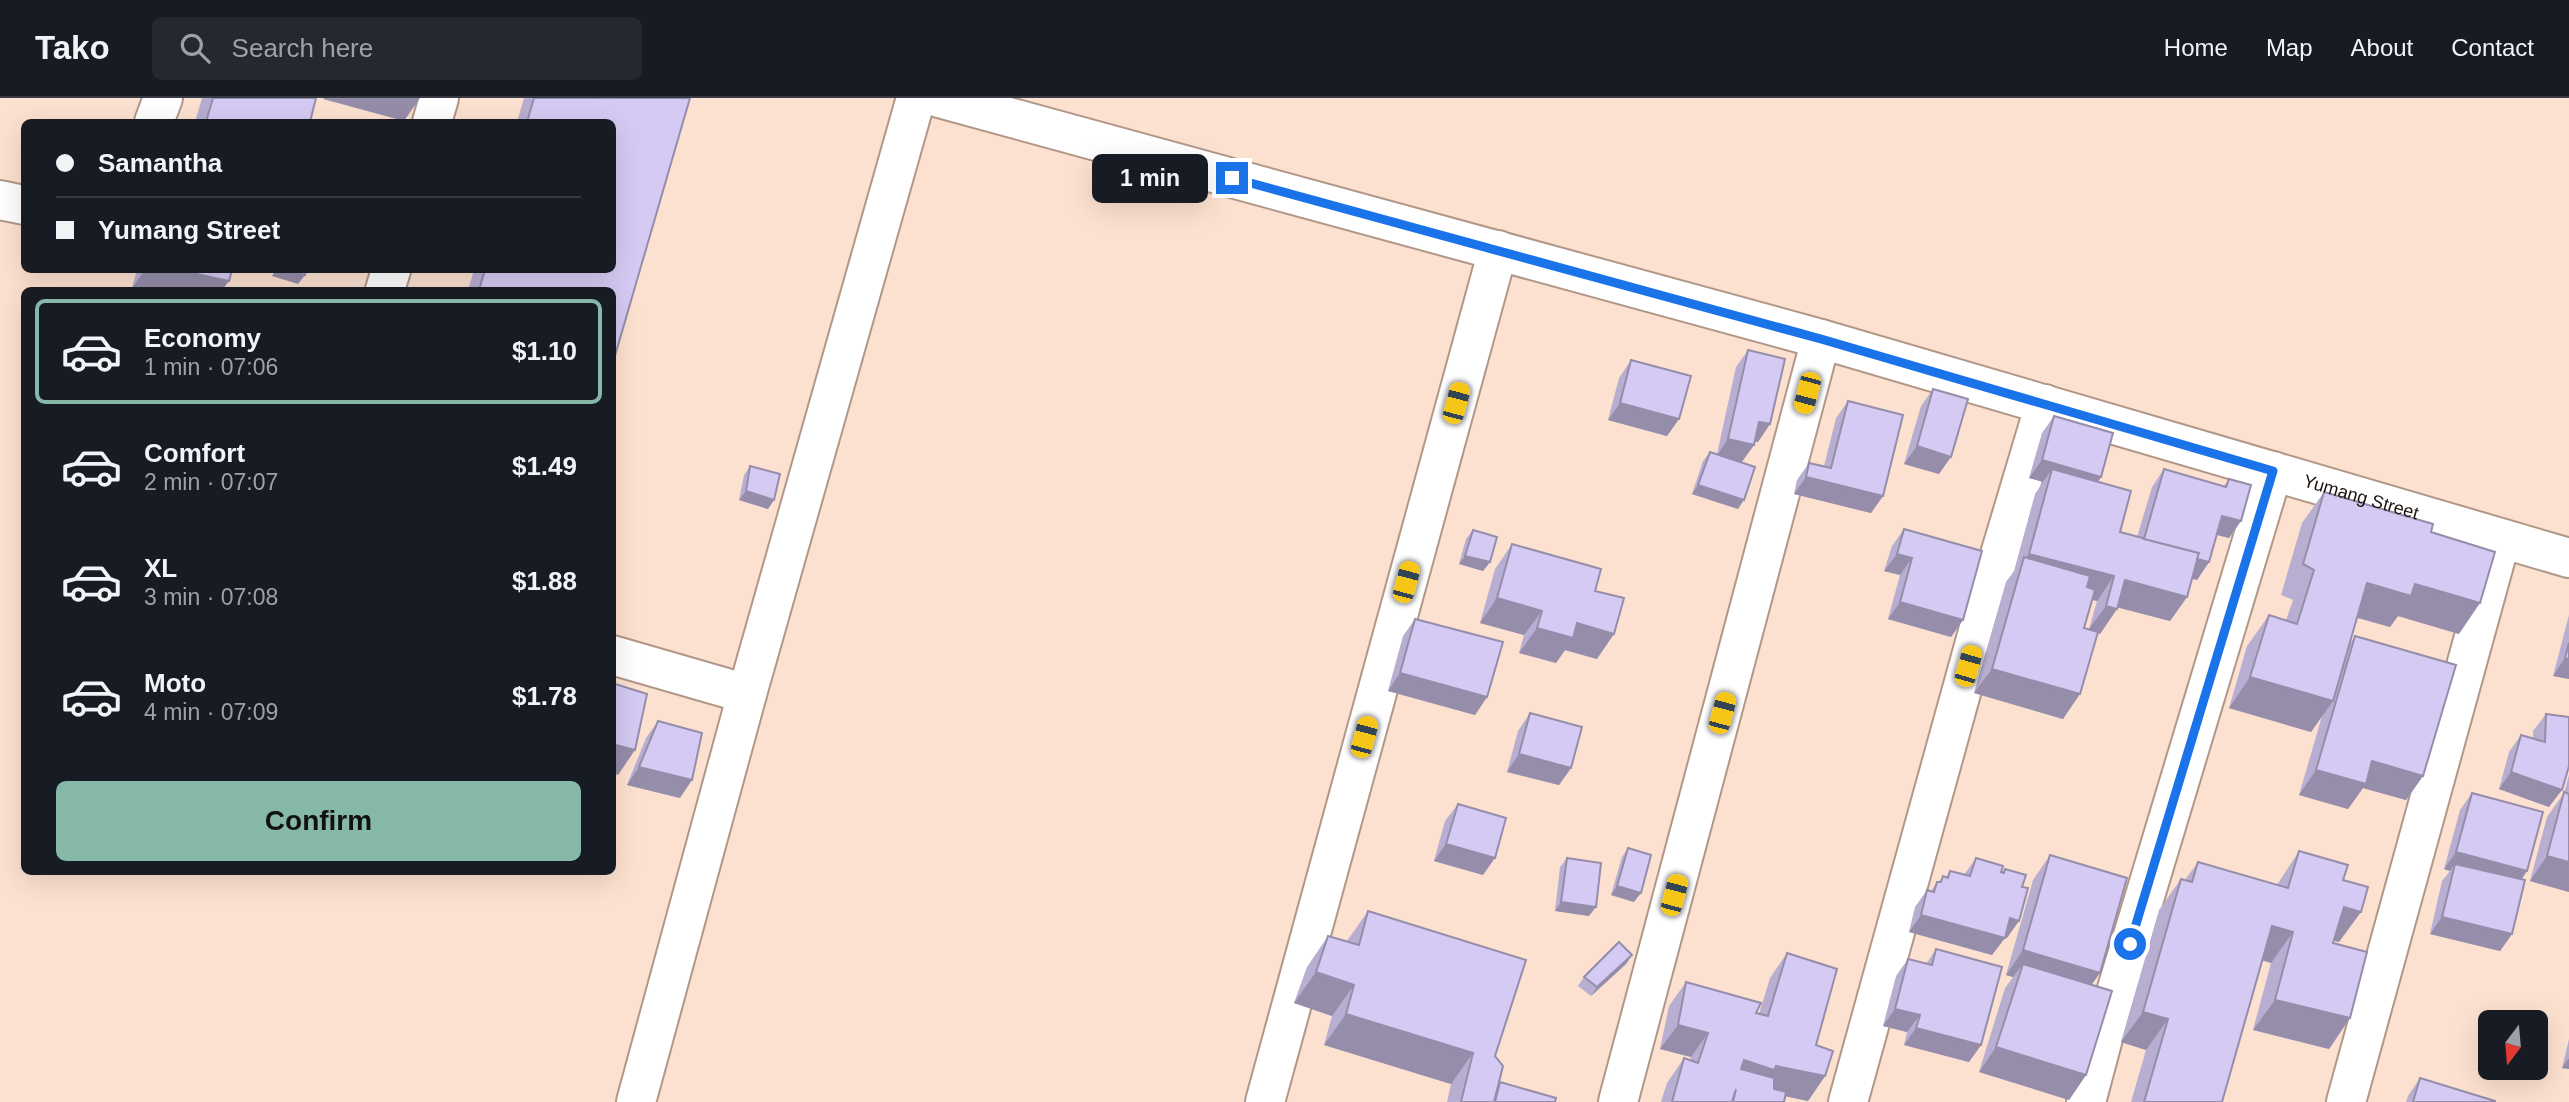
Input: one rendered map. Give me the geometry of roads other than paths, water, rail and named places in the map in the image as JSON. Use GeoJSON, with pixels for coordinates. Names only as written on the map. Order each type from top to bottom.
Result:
{"type":"FeatureCollection","features":[{"type":"Feature","properties":{"kind":"street"},"geometry":{"type":"LineString","coordinates":[[155,119],[163,98]]}},
{"type":"Feature","properties":{"kind":"street"},"geometry":{"type":"LineString","coordinates":[[433,119],[439,98]]}},
{"type":"Feature","properties":{"kind":"street"},"geometry":{"type":"LineString","coordinates":[[636,1102],[747,694],[916,98]]}},
{"type":"Feature","properties":{"kind":"street","name":"Yumang Street"},"geometry":{"type":"LineString","coordinates":[[939,98],[1821,339],[2569,558]]}},
{"type":"Feature","properties":{"kind":"street"},"geometry":{"type":"LineString","coordinates":[[0,200],[21,204]]}},
{"type":"Feature","properties":{"kind":"street"},"geometry":{"type":"LineString","coordinates":[[1265,1102],[1499,250]]}},
{"type":"Feature","properties":{"kind":"street"},"geometry":{"type":"LineString","coordinates":[[1618,1102],[1821,339]]}},
{"type":"Feature","properties":{"kind":"street"},"geometry":{"type":"LineString","coordinates":[[1848,1102],[1964,678],[2045,404]]}},
{"type":"Feature","properties":{"kind":"street"},"geometry":{"type":"LineString","coordinates":[[2086,1102],[2110,1012],[2273,471]]}},
{"type":"Feature","properties":{"kind":"street"},"geometry":{"type":"LineString","coordinates":[[2346,1102],[2501,539]]}},
{"type":"Feature","properties":{"kind":"street"},"geometry":{"type":"LineString","coordinates":[[616,656],[747,694]]}}]}
